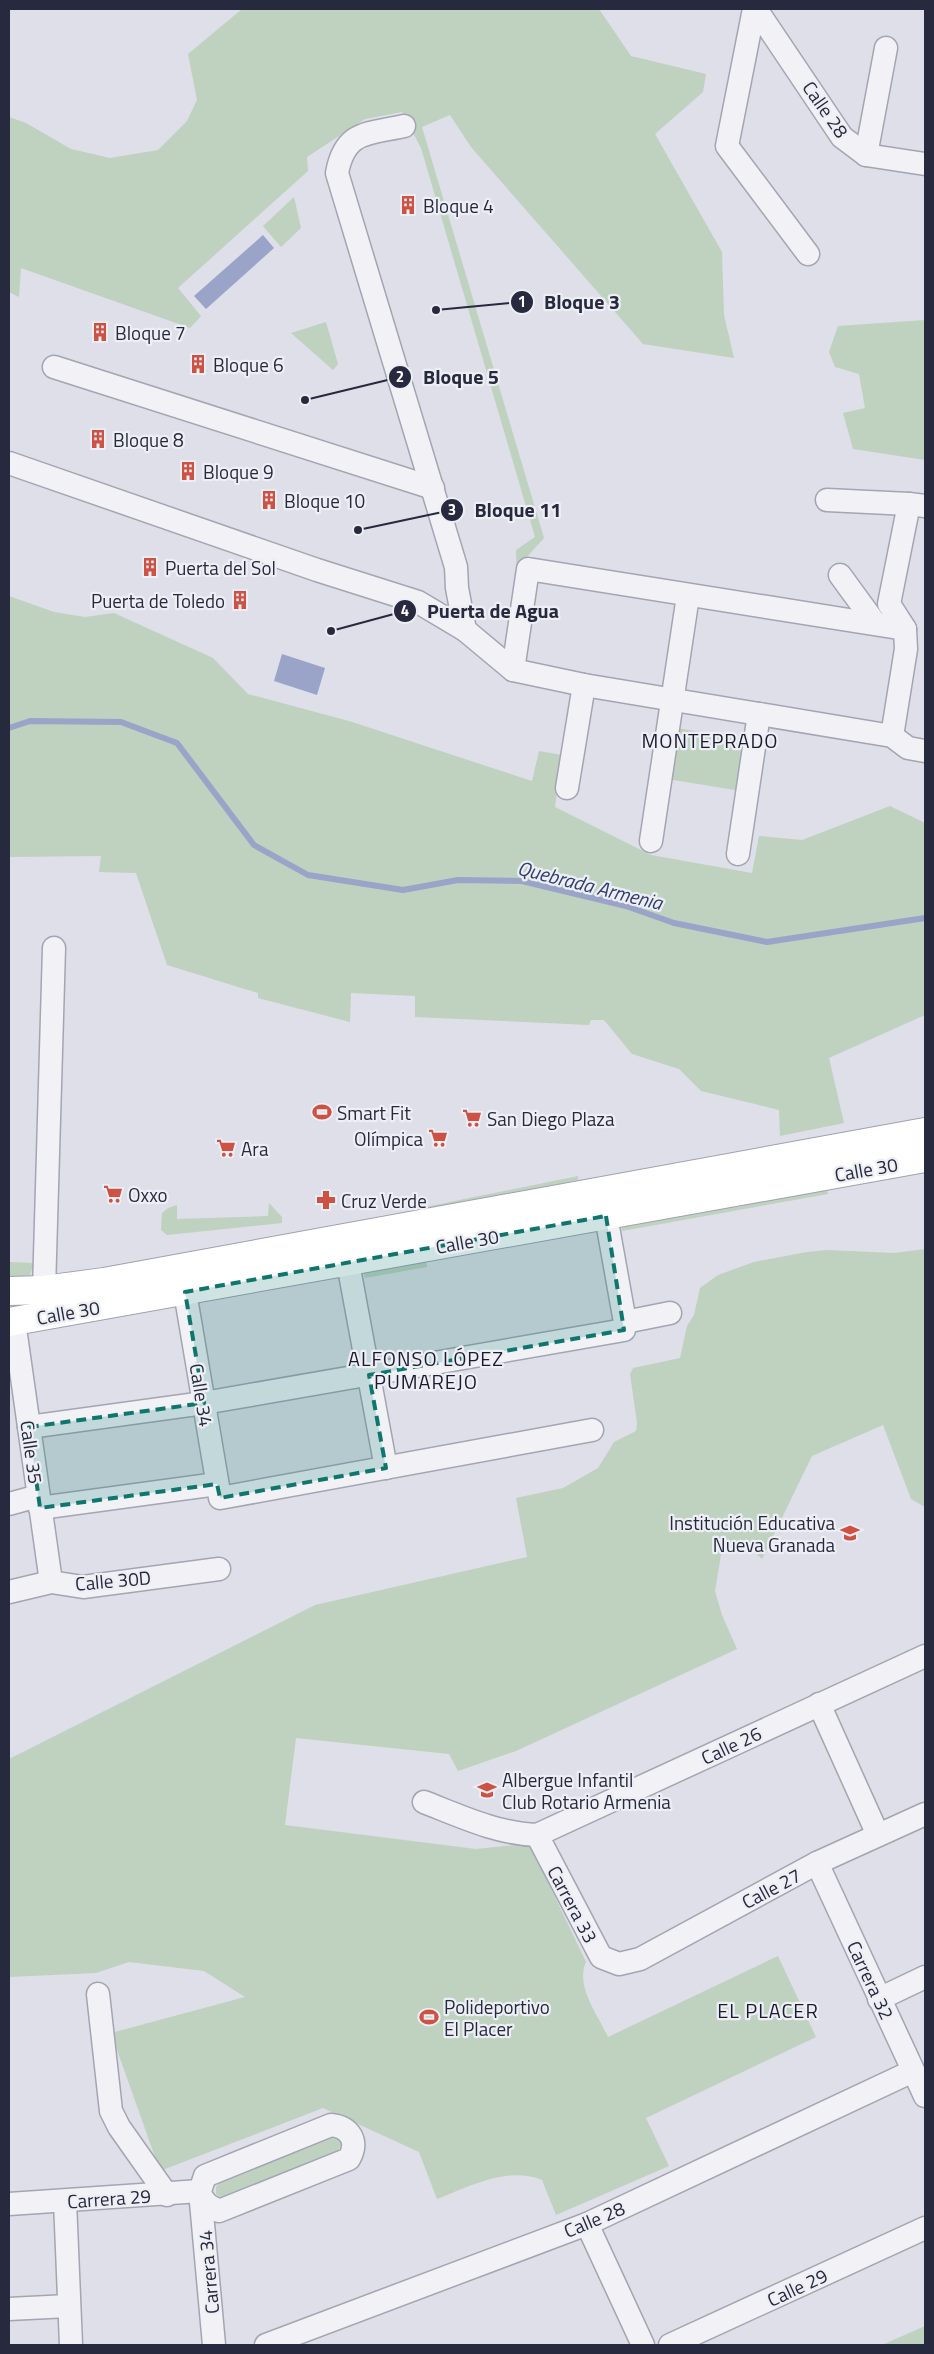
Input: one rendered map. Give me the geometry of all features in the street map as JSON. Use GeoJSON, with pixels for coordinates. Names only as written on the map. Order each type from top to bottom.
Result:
{"type":"FeatureCollection","features":[{"type":"Feature","properties":{"kind":"main road","name":"Calle 30"},"geometry":{"type":"LineString","coordinates":[[9,1291],[44,1290],[199,1265],[925,1132]]}},
{"type":"Feature","properties":{"kind":"main road","name":"Calle 30"},"geometry":{"type":"LineString","coordinates":[[11,1322],[925,1158]]}},
{"type":"Feature","properties":{"kind":"street","name":"Calle 28"},"geometry":{"type":"LineString","coordinates":[[755,9],[842,137],[866,155],[925,164]]}},
{"type":"Feature","properties":{"kind":"street"},"geometry":{"type":"LineString","coordinates":[[755,9],[727,146],[808,254]]}},
{"type":"Feature","properties":{"kind":"street"},"geometry":{"type":"LineString","coordinates":[[866,155],[886,48]]}},
{"type":"Feature","properties":{"kind":"street"},"geometry":{"type":"LineString","coordinates":[[404,126],[360,136],[350,142],[340,155],[337,173],[456,567],[457,588],[465,630]]}},
{"type":"Feature","properties":{"kind":"street"},"geometry":{"type":"LineString","coordinates":[[54,367],[433,488]]}},
{"type":"Feature","properties":{"kind":"street"},"geometry":{"type":"LineString","coordinates":[[9,463],[317,570],[418,602],[465,630],[512,670],[584,685],[892,736],[908,748],[925,751]]}},
{"type":"Feature","properties":{"kind":"street"},"geometry":{"type":"LineString","coordinates":[[827,500],[917,505],[889,604],[905,629],[906,649],[892,736]]}},
{"type":"Feature","properties":{"kind":"street"},"geometry":{"type":"LineString","coordinates":[[512,670],[528,569],[688,596],[905,629]]}},
{"type":"Feature","properties":{"kind":"street"},"geometry":{"type":"LineString","coordinates":[[840,575],[875,623]]}},
{"type":"Feature","properties":{"kind":"street"},"geometry":{"type":"LineString","coordinates":[[651,841],[688,596]]}},
{"type":"Feature","properties":{"kind":"street"},"geometry":{"type":"LineString","coordinates":[[567,788],[584,685]]}},
{"type":"Feature","properties":{"kind":"street"},"geometry":{"type":"LineString","coordinates":[[738,854],[759,714]]}},
{"type":"Feature","properties":{"kind":"street"},"geometry":{"type":"LineString","coordinates":[[44,1290],[54,948]]}},
{"type":"Feature","properties":{"kind":"street"},"geometry":{"type":"LineString","coordinates":[[21,1419],[204,1403],[624,1330],[625,1322],[606,1216]]}},
{"type":"Feature","properties":{"kind":"street"},"geometry":{"type":"LineString","coordinates":[[348,1263],[386,1468]]}},
{"type":"Feature","properties":{"kind":"street","name":"Calle 34"},"geometry":{"type":"LineString","coordinates":[[185,1292],[219,1491]]}},
{"type":"Feature","properties":{"kind":"street"},"geometry":{"type":"LineString","coordinates":[[625,1322],[670,1313]]}},
{"type":"Feature","properties":{"kind":"street","name":"Calle 35"},"geometry":{"type":"LineString","coordinates":[[11,1322],[21,1419],[39,1502],[50,1582]]}},
{"type":"Feature","properties":{"kind":"street"},"geometry":{"type":"LineString","coordinates":[[9,1504],[219,1491],[386,1468],[592,1430]]}},
{"type":"Feature","properties":{"kind":"street","name":"Calle 30D"},"geometry":{"type":"LineString","coordinates":[[9,1592],[50,1582],[83,1587],[219,1569]]}},
{"type":"Feature","properties":{"kind":"street","name":"Calle 26"},"geometry":{"type":"LineString","coordinates":[[537,1835],[925,1656]]}},
{"type":"Feature","properties":{"kind":"street"},"geometry":{"type":"LineString","coordinates":[[819,1704],[878,1835]]}},
{"type":"Feature","properties":{"kind":"street"},"geometry":{"type":"LineString","coordinates":[[424,1802],[493,1827],[537,1835]]}},
{"type":"Feature","properties":{"kind":"street","name":"Calle 27"},"geometry":{"type":"LineString","coordinates":[[619,1964],[640,1959],[817,1863],[925,1814]]}},
{"type":"Feature","properties":{"kind":"street","name":"Carrera 33"},"geometry":{"type":"LineString","coordinates":[[537,1835],[601,1957],[619,1964]]}},
{"type":"Feature","properties":{"kind":"street","name":"Carrera 32"},"geometry":{"type":"LineString","coordinates":[[817,1863],[925,2096]]}},
{"type":"Feature","properties":{"kind":"street"},"geometry":{"type":"LineString","coordinates":[[879,1999],[925,1977]]}},
{"type":"Feature","properties":{"kind":"street"},"geometry":{"type":"LineString","coordinates":[[98,1994],[111,2111],[119,2127],[167,2195]]}},
{"type":"Feature","properties":{"kind":"street","name":"Calle 28"},"geometry":{"type":"LineString","coordinates":[[266,2345],[587,2224],[914,2071]]}},
{"type":"Feature","properties":{"kind":"street"},"geometry":{"type":"LineString","coordinates":[[331,2125],[346,2129],[352,2136],[353,2151],[350,2159],[219,2211],[208,2205],[201,2195],[205,2176],[331,2125]]}},
{"type":"Feature","properties":{"kind":"street","name":"Carrera 29"},"geometry":{"type":"LineString","coordinates":[[9,2204],[167,2195],[201,2195]]}},
{"type":"Feature","properties":{"kind":"street","name":"Carrera 34"},"geometry":{"type":"LineString","coordinates":[[201,2195],[214,2345]]}},
{"type":"Feature","properties":{"kind":"street"},"geometry":{"type":"LineString","coordinates":[[65,2201],[71,2345]]}},
{"type":"Feature","properties":{"kind":"street"},"geometry":{"type":"LineString","coordinates":[[587,2224],[643,2345]]}},
{"type":"Feature","properties":{"kind":"street","name":"Calle 29"},"geometry":{"type":"LineString","coordinates":[[670,2345],[925,2228]]}},
{"type":"Feature","properties":{"kind":"street"},"geometry":{"type":"LineString","coordinates":[[9,2309],[68,2306]]}},
{"type":"Feature","properties":{"kind":"highlighted area"},"geometry":{"type":"Polygon","coordinates":[[[606,1216],[624,1330],[369,1375],[386,1468],[220,1498],[217,1484],[40,1508],[29,1427],[204,1403],[185,1292],[606,1216]]]}},
{"type":"Feature","properties":{"kind":"green space"},"geometry":{"type":"Polygon","coordinates":[[[242,9],[599,9],[631,56],[706,74],[703,92],[655,134],[722,252],[724,315],[734,358],[643,344],[471,147],[450,115],[422,127],[544,538],[525,559],[515,612],[509,611],[517,580],[516,550],[535,537],[421,148],[402,112],[365,119],[307,157],[308,171],[178,288],[201,316],[190,328],[21,268],[19,297],[9,292],[9,117],[26,123],[71,149],[110,158],[158,150],[187,121],[197,100],[188,54],[242,9]]]}},
{"type":"Feature","properties":{"kind":"green space"},"geometry":{"type":"Polygon","coordinates":[[[294,197],[301,228],[281,247],[263,226],[294,197]]]}},
{"type":"Feature","properties":{"kind":"green space"},"geometry":{"type":"Polygon","coordinates":[[[925,320],[925,460],[853,449],[843,413],[865,408],[859,374],[835,367],[829,352],[838,326],[925,320]]]}},
{"type":"Feature","properties":{"kind":"green space"},"geometry":{"type":"Polygon","coordinates":[[[326,322],[338,364],[333,370],[291,333],[326,322]]]}},
{"type":"Feature","properties":{"kind":"green space"},"geometry":{"type":"Polygon","coordinates":[[[9,596],[54,612],[85,617],[114,613],[213,658],[248,694],[349,721],[532,781],[539,751],[562,755],[555,807],[651,855],[752,873],[759,836],[802,840],[890,806],[925,823],[925,1015],[829,1058],[844,1123],[780,1136],[779,1110],[701,1091],[679,1069],[632,1054],[604,1020],[591,1020],[589,1025],[415,1017],[415,996],[351,993],[350,1022],[258,998],[258,993],[167,965],[136,873],[99,872],[101,856],[9,857],[9,596]]]}},
{"type":"Feature","properties":{"kind":"green space"},"geometry":{"type":"Polygon","coordinates":[[[676,728],[749,740],[741,791],[667,779],[676,728]]]}},
{"type":"Feature","properties":{"kind":"green space"},"geometry":{"type":"Polygon","coordinates":[[[578,1176],[578,1180],[428,1212],[425,1207],[578,1176]]]}},
{"type":"Feature","properties":{"kind":"green space"},"geometry":{"type":"Polygon","coordinates":[[[827,1187],[828,1194],[622,1231],[621,1225],[827,1187]]]}},
{"type":"Feature","properties":{"kind":"green space"},"geometry":{"type":"Polygon","coordinates":[[[269,1203],[282,1217],[282,1223],[167,1235],[161,1230],[162,1213],[168,1208],[177,1205],[177,1219],[268,1216],[269,1203]]]}},
{"type":"Feature","properties":{"kind":"green space"},"geometry":{"type":"Polygon","coordinates":[[[925,1249],[925,1507],[911,1499],[883,1425],[812,1456],[762,1559],[745,1544],[721,1555],[715,1591],[722,1615],[737,1649],[516,1751],[458,1771],[449,1754],[296,1738],[285,1825],[476,1849],[526,1844],[533,1851],[586,1962],[583,1971],[585,1990],[608,2037],[778,1956],[816,2037],[646,2118],[669,2166],[556,2215],[542,2180],[529,2176],[502,2176],[489,2179],[437,2199],[419,2152],[323,2108],[160,2171],[111,2033],[245,1997],[204,1971],[129,1962],[96,1973],[9,1977],[9,1759],[315,1605],[527,1557],[516,1498],[563,1488],[598,1468],[614,1442],[636,1431],[637,1423],[630,1374],[633,1368],[680,1358],[687,1326],[694,1315],[700,1288],[718,1275],[754,1262],[807,1252],[827,1250],[894,1253],[925,1249]]]}},
{"type":"Feature","properties":{"kind":"green space"},"geometry":{"type":"Polygon","coordinates":[[[426,1260],[427,1267],[365,1278],[363,1271],[426,1260]]]}},
{"type":"Feature","properties":{"kind":"green space"},"geometry":{"type":"Polygon","coordinates":[[[9,1262],[34,1263],[30,1275],[9,1278],[9,1262]]]}},
{"type":"Feature","properties":{"kind":"green space"},"geometry":{"type":"Polygon","coordinates":[[[331,2135],[338,2137],[342,2142],[338,2152],[224,2199],[216,2194],[216,2187],[220,2182],[331,2135]]]}},
{"type":"Feature","properties":{"kind":"green space"},"geometry":{"type":"Polygon","coordinates":[[[925,2326],[925,2345],[882,2345],[925,2326]]]}},
{"type":"Feature","properties":{"kind":"water"},"geometry":{"type":"Polygon","coordinates":[[[263,235],[274,248],[206,309],[194,296],[263,235]]]}},
{"type":"Feature","properties":{"kind":"water"},"geometry":{"type":"Polygon","coordinates":[[[282,654],[325,668],[317,695],[274,681],[282,654]]]}},
{"type":"Feature","properties":{"kind":"waterway","name":"Quebrada Armenia"},"geometry":{"type":"LineString","coordinates":[[9,728],[30,721],[121,722],[177,743],[254,845],[308,875],[403,890],[458,880],[522,881],[626,906],[674,923],[767,942],[925,918]]}},
{"type":"Feature","properties":{"kind":"place","name":"Bloque 4"},"geometry":{"type":"Point","coordinates":[408,205]}},
{"type":"Feature","properties":{"kind":"place","name":"Bloque 3"},"geometry":{"type":"Point","coordinates":[436,310]}},
{"type":"Feature","properties":{"kind":"place","name":"Bloque 7"},"geometry":{"type":"Point","coordinates":[100,332]}},
{"type":"Feature","properties":{"kind":"place","name":"Bloque 6"},"geometry":{"type":"Point","coordinates":[198,364]}},
{"type":"Feature","properties":{"kind":"place","name":"Bloque 5"},"geometry":{"type":"Point","coordinates":[305,400]}},
{"type":"Feature","properties":{"kind":"place","name":"Bloque 8"},"geometry":{"type":"Point","coordinates":[98,439]}},
{"type":"Feature","properties":{"kind":"place","name":"Bloque 9"},"geometry":{"type":"Point","coordinates":[188,471]}},
{"type":"Feature","properties":{"kind":"place","name":"Bloque 10"},"geometry":{"type":"Point","coordinates":[269,500]}},
{"type":"Feature","properties":{"kind":"place","name":"Bloque 11"},"geometry":{"type":"Point","coordinates":[358,530]}},
{"type":"Feature","properties":{"kind":"place","name":"Puerta del Sol"},"geometry":{"type":"Point","coordinates":[150,567]}},
{"type":"Feature","properties":{"kind":"place","name":"Puerta de Toledo"},"geometry":{"type":"Point","coordinates":[240,600]}},
{"type":"Feature","properties":{"kind":"place","name":"Puerta de Agua"},"geometry":{"type":"Point","coordinates":[331,631]}},
{"type":"Feature","properties":{"kind":"place","name":"Smart Fit"},"geometry":{"type":"Point","coordinates":[322,1112]}},
{"type":"Feature","properties":{"kind":"place","name":"San Diego Plaza"},"geometry":{"type":"Point","coordinates":[472,1118]}},
{"type":"Feature","properties":{"kind":"place","name":"Olímpica"},"geometry":{"type":"Point","coordinates":[438,1138]}},
{"type":"Feature","properties":{"kind":"place","name":"Ara"},"geometry":{"type":"Point","coordinates":[226,1148]}},
{"type":"Feature","properties":{"kind":"place","name":"Oxxo"},"geometry":{"type":"Point","coordinates":[113,1194]}},
{"type":"Feature","properties":{"kind":"place","name":"Cruz Verde"},"geometry":{"type":"Point","coordinates":[326,1200]}},
{"type":"Feature","properties":{"kind":"place","name":"Institución Educativa Nueva Granada"},"geometry":{"type":"Point","coordinates":[850,1533]}},
{"type":"Feature","properties":{"kind":"place","name":"Albergue Infantil Club Rotario Armenia"},"geometry":{"type":"Point","coordinates":[487,1790]}},
{"type":"Feature","properties":{"kind":"place","name":"Polideportivo El Placer"},"geometry":{"type":"Point","coordinates":[429,2017]}},
{"type":"Feature","properties":{"kind":"district","name":"MONTEPRADO"},"geometry":{"type":"Point","coordinates":[710,740]}},
{"type":"Feature","properties":{"kind":"district","name":"ALFONSO LÓPEZ PUMAREJO"},"geometry":{"type":"Point","coordinates":[426,1370]}},
{"type":"Feature","properties":{"kind":"district","name":"EL PLACER"},"geometry":{"type":"Point","coordinates":[768,2010]}}]}
